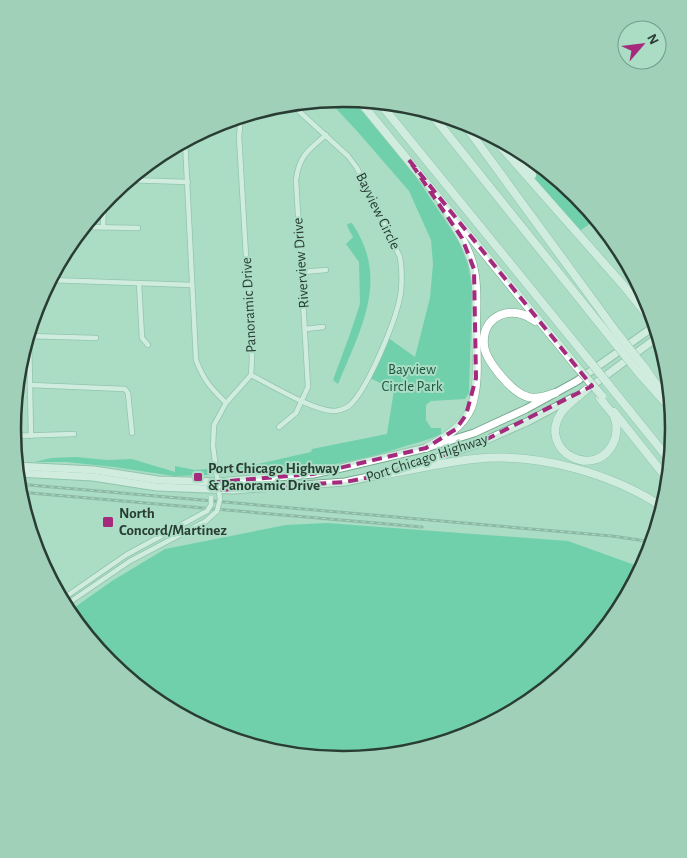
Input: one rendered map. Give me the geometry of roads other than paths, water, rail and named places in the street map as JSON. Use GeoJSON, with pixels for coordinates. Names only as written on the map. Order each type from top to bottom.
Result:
{"type":"FeatureCollection","features":[{"type":"Feature","properties":{"kind":"highway"},"geometry":{"type":"LineString","coordinates":[[365,107],[577,367],[589,388],[601,397],[663,472]]}},
{"type":"Feature","properties":{"kind":"highway"},"geometry":{"type":"LineString","coordinates":[[385,110],[665,454]]}},
{"type":"Feature","properties":{"kind":"highway"},"geometry":{"type":"LineString","coordinates":[[437,121],[664,398]]}},
{"type":"Feature","properties":{"kind":"highway"},"geometry":{"type":"LineString","coordinates":[[470,132],[614,336]]}},
{"type":"Feature","properties":{"kind":"highway"},"geometry":{"type":"LineString","coordinates":[[503,149],[642,307]]}},
{"type":"Feature","properties":{"kind":"highway"},"geometry":{"type":"LineString","coordinates":[[519,159],[570,224]]}},
{"type":"Feature","properties":{"kind":"highway"},"geometry":{"type":"LineString","coordinates":[[409,160],[443,207],[462,238],[472,259],[476,279],[476,378],[471,408],[456,428],[426,448]]}},
{"type":"Feature","properties":{"kind":"highway"},"geometry":{"type":"LineString","coordinates":[[624,286],[638,299]]}},
{"type":"Feature","properties":{"kind":"highway"},"geometry":{"type":"LineString","coordinates":[[551,336],[530,317],[524,314],[509,312],[502,314],[491,322],[484,335],[483,343],[488,358],[515,390],[528,397],[542,397],[555,394]]}},
{"type":"Feature","properties":{"kind":"highway"},"geometry":{"type":"LineString","coordinates":[[589,388],[562,412],[556,424],[557,441],[561,449],[573,458],[587,461],[594,460],[606,453],[613,442],[617,429],[615,420],[601,397]]}},
{"type":"Feature","properties":{"kind":"highway"},"geometry":{"type":"LineString","coordinates":[[387,474],[474,459],[527,460],[560,465],[608,480],[657,504]]}},
{"type":"Feature","properties":{"kind":"main road","name":"Port Chicago Highway"},"geometry":{"type":"LineString","coordinates":[[24,466],[94,470],[217,487],[313,474],[426,448],[474,433],[555,394],[577,381],[650,329]]}},
{"type":"Feature","properties":{"kind":"main road","name":"Port Chicago Highway"},"geometry":{"type":"LineString","coordinates":[[24,473],[93,477],[157,488],[345,482],[387,474],[478,444],[554,408],[589,388],[654,341]]}},
{"type":"Feature","properties":{"kind":"street","name":"Bayview Circle"},"geometry":{"type":"LineString","coordinates":[[251,375],[327,410],[344,409],[353,402],[368,377],[395,318],[401,293],[402,271],[397,248],[357,168],[348,156],[298,110]]}},
{"type":"Feature","properties":{"kind":"street","name":"Panoramic Drive"},"geometry":{"type":"LineString","coordinates":[[71,601],[130,562],[206,522],[217,511],[220,499],[217,487],[213,432],[217,418],[226,403],[251,375],[252,359],[241,124]]}},
{"type":"Feature","properties":{"kind":"street","name":"Riverview Drive"},"geometry":{"type":"LineString","coordinates":[[302,400],[308,388],[296,180],[297,166],[306,151],[326,135]]}},
{"type":"Feature","properties":{"kind":"street"},"geometry":{"type":"LineString","coordinates":[[186,148],[196,360],[207,384],[226,403]]}},
{"type":"Feature","properties":{"kind":"street"},"geometry":{"type":"LineString","coordinates":[[139,180],[188,182]]}},
{"type":"Feature","properties":{"kind":"street"},"geometry":{"type":"LineString","coordinates":[[103,227],[104,214]]}},
{"type":"Feature","properties":{"kind":"street"},"geometry":{"type":"LineString","coordinates":[[93,227],[138,228]]}},
{"type":"Feature","properties":{"kind":"street"},"geometry":{"type":"LineString","coordinates":[[302,272],[326,270]]}},
{"type":"Feature","properties":{"kind":"street"},"geometry":{"type":"LineString","coordinates":[[57,280],[192,285]]}},
{"type":"Feature","properties":{"kind":"street"},"geometry":{"type":"LineString","coordinates":[[139,283],[142,338],[148,345]]}},
{"type":"Feature","properties":{"kind":"street"},"geometry":{"type":"LineString","coordinates":[[305,329],[323,327]]}},
{"type":"Feature","properties":{"kind":"street"},"geometry":{"type":"LineString","coordinates":[[35,336],[96,338]]}},
{"type":"Feature","properties":{"kind":"street"},"geometry":{"type":"LineString","coordinates":[[29,358],[31,436]]}},
{"type":"Feature","properties":{"kind":"street"},"geometry":{"type":"LineString","coordinates":[[30,385],[125,389],[128,392],[132,434]]}},
{"type":"Feature","properties":{"kind":"street"},"geometry":{"type":"LineString","coordinates":[[279,427],[296,413],[302,400]]}},
{"type":"Feature","properties":{"kind":"street"},"geometry":{"type":"LineString","coordinates":[[21,436],[74,434]]}},
{"type":"Feature","properties":{"kind":"street","name":"Panoramic Drive"},"geometry":{"type":"LineString","coordinates":[[68,595],[132,552],[207,511],[217,487]]}},
{"type":"Feature","properties":{"kind":"railway"},"geometry":{"type":"LineString","coordinates":[[26,485],[612,536],[646,541]]}},
{"type":"Feature","properties":{"kind":"railway"},"geometry":{"type":"LineString","coordinates":[[27,493],[422,527]]}},
{"type":"Feature","properties":{"kind":"place","name":"Port Chicago Highway & Panoramic Drive"},"geometry":{"type":"Point","coordinates":[198,477]}},
{"type":"Feature","properties":{"kind":"place","name":"North Concord/Martinez"},"geometry":{"type":"Point","coordinates":[108,522]}},
{"type":"Feature","properties":{"kind":"park label","name":"Bayview Circle Park"},"geometry":{"type":"Point","coordinates":[412,378]}}]}
